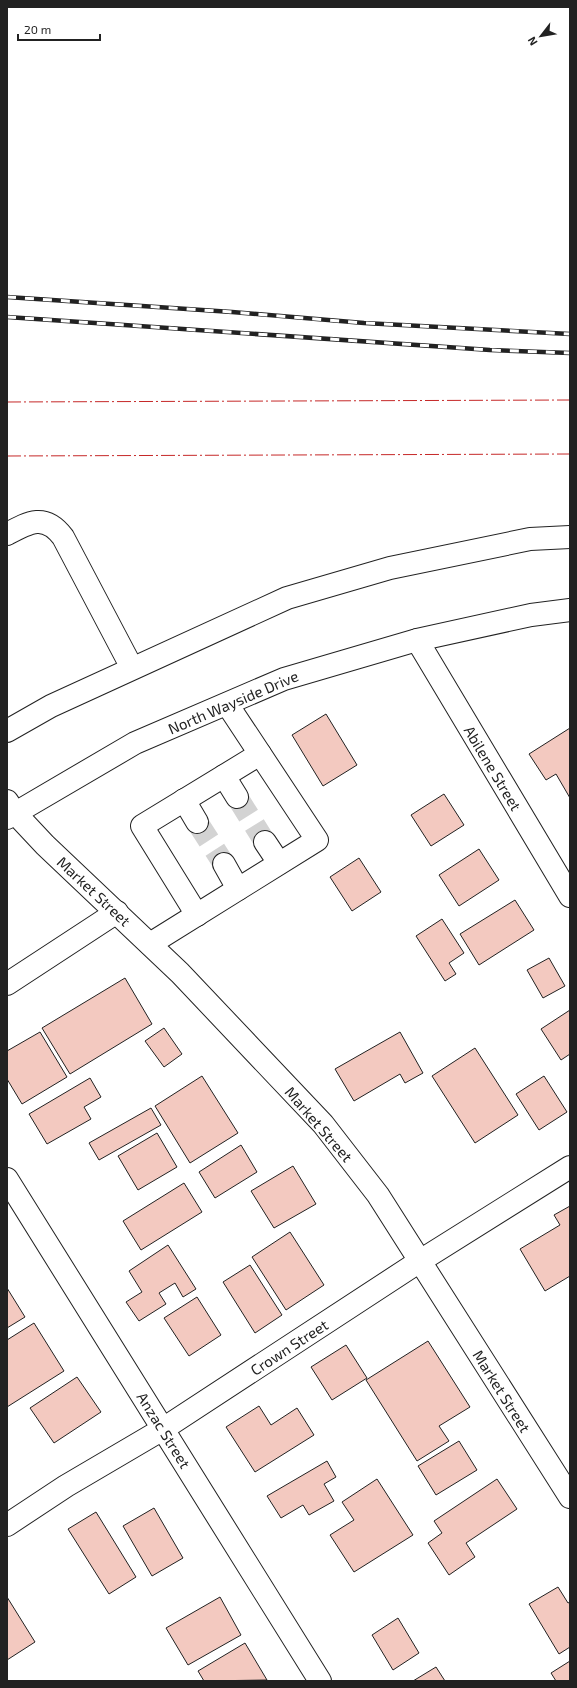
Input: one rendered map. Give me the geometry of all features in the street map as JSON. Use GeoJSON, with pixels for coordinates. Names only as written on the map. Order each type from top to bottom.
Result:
{"type":"FeatureCollection","features":[{"type":"Feature","properties":{"kind":"street"},"geometry":{"type":"LineString","coordinates":[[7,534],[24,525],[38,521],[48,523],[59,531],[132,668]]}},
{"type":"Feature","properties":{"kind":"street"},"geometry":{"type":"LineString","coordinates":[[7,731],[51,706],[287,598],[390,568],[530,539],[570,537]]}},
{"type":"Feature","properties":{"kind":"street","name":"North Wayside Drive"},"geometry":{"type":"LineString","coordinates":[[10,811],[135,743],[284,678],[417,640],[531,615],[570,610]]}},
{"type":"Feature","properties":{"kind":"street","name":"Abilene Street"},"geometry":{"type":"LineString","coordinates":[[417,640],[570,896]]}},
{"type":"Feature","properties":{"kind":"street"},"geometry":{"type":"LineString","coordinates":[[150,944],[317,840],[227,704]]}},
{"type":"Feature","properties":{"kind":"street"},"geometry":{"type":"LineString","coordinates":[[197,915],[142,826],[260,754]]}},
{"type":"Feature","properties":{"kind":"street"},"geometry":{"type":"LineString","coordinates":[[224,776],[237,797]]}},
{"type":"Feature","properties":{"kind":"street"},"geometry":{"type":"LineString","coordinates":[[184,800],[197,822]]}},
{"type":"Feature","properties":{"kind":"street","name":"Market Street"},"geometry":{"type":"LineString","coordinates":[[10,811],[180,973],[323,1124],[378,1195],[570,1497]]}},
{"type":"Feature","properties":{"kind":"street"},"geometry":{"type":"LineString","coordinates":[[265,842],[279,863]]}},
{"type":"Feature","properties":{"kind":"street"},"geometry":{"type":"LineString","coordinates":[[224,864],[238,889]]}},
{"type":"Feature","properties":{"kind":"street"},"geometry":{"type":"LineString","coordinates":[[7,984],[116,912]]}},
{"type":"Feature","properties":{"kind":"street","name":"Crown Street"},"geometry":{"type":"LineString","coordinates":[[7,1525],[66,1486],[163,1428],[420,1261],[570,1167]]}},
{"type":"Feature","properties":{"kind":"street","name":"Anzac Street"},"geometry":{"type":"LineString","coordinates":[[7,1179],[320,1681]]}},
{"type":"Feature","properties":{"kind":"building"},"geometry":{"type":"Polygon","coordinates":[[[326,714],[357,765],[323,786],[292,735],[326,714]]]}},
{"type":"Feature","properties":{"kind":"building"},"geometry":{"type":"Polygon","coordinates":[[[570,728],[570,798],[556,774],[546,780],[529,754],[570,728]]]}},
{"type":"Feature","properties":{"kind":"building"},"geometry":{"type":"Polygon","coordinates":[[[444,794],[464,825],[431,846],[411,815],[444,794]]]}},
{"type":"Feature","properties":{"kind":"building"},"geometry":{"type":"Polygon","coordinates":[[[479,849],[499,880],[459,906],[439,875],[479,849]]]}},
{"type":"Feature","properties":{"kind":"building"},"geometry":{"type":"Polygon","coordinates":[[[359,858],[381,892],[352,911],[330,877],[359,858]]]}},
{"type":"Feature","properties":{"kind":"building"},"geometry":{"type":"Polygon","coordinates":[[[515,900],[534,930],[479,965],[460,934],[515,900]]]}},
{"type":"Feature","properties":{"kind":"building"},"geometry":{"type":"Polygon","coordinates":[[[442,919],[464,953],[449,963],[456,974],[445,981],[416,936],[442,919]]]}},
{"type":"Feature","properties":{"kind":"building"},"geometry":{"type":"Polygon","coordinates":[[[549,958],[565,986],[543,998],[527,970],[549,958]]]}},
{"type":"Feature","properties":{"kind":"building"},"geometry":{"type":"Polygon","coordinates":[[[125,978],[152,1024],[70,1074],[42,1028],[125,978]]]}},
{"type":"Feature","properties":{"kind":"building"},"geometry":{"type":"Polygon","coordinates":[[[570,1010],[570,1054],[561,1060],[541,1029],[570,1010]]]}},
{"type":"Feature","properties":{"kind":"building"},"geometry":{"type":"Polygon","coordinates":[[[164,1028],[182,1054],[164,1067],[145,1041],[164,1028]]]}},
{"type":"Feature","properties":{"kind":"building"},"geometry":{"type":"Polygon","coordinates":[[[40,1032],[67,1077],[22,1104],[7,1079],[7,1051],[40,1032]]]}},
{"type":"Feature","properties":{"kind":"building"},"geometry":{"type":"Polygon","coordinates":[[[400,1032],[423,1073],[405,1083],[400,1074],[354,1101],[335,1069],[400,1032]]]}},
{"type":"Feature","properties":{"kind":"building"},"geometry":{"type":"Polygon","coordinates":[[[475,1048],[518,1115],[475,1143],[432,1076],[475,1048]]]}},
{"type":"Feature","properties":{"kind":"building"},"geometry":{"type":"Polygon","coordinates":[[[202,1076],[238,1133],[190,1163],[155,1106],[202,1076]]]}},
{"type":"Feature","properties":{"kind":"building"},"geometry":{"type":"Polygon","coordinates":[[[544,1076],[567,1112],[539,1130],[516,1094],[544,1076]]]}},
{"type":"Feature","properties":{"kind":"building"},"geometry":{"type":"Polygon","coordinates":[[[90,1078],[101,1097],[84,1107],[91,1119],[47,1144],[29,1114],[90,1078]]]}},
{"type":"Feature","properties":{"kind":"building"},"geometry":{"type":"Polygon","coordinates":[[[151,1108],[161,1125],[99,1160],[89,1143],[151,1108]]]}},
{"type":"Feature","properties":{"kind":"building"},"geometry":{"type":"Polygon","coordinates":[[[157,1133],[177,1167],[138,1190],[118,1156],[157,1133]]]}},
{"type":"Feature","properties":{"kind":"building"},"geometry":{"type":"Polygon","coordinates":[[[241,1145],[257,1172],[215,1198],[199,1172],[241,1145]]]}},
{"type":"Feature","properties":{"kind":"building"},"geometry":{"type":"Polygon","coordinates":[[[293,1166],[316,1204],[274,1228],[251,1191],[293,1166]]]}},
{"type":"Feature","properties":{"kind":"building"},"geometry":{"type":"Polygon","coordinates":[[[184,1183],[202,1212],[141,1250],[123,1221],[184,1183]]]}},
{"type":"Feature","properties":{"kind":"building"},"geometry":{"type":"Polygon","coordinates":[[[570,1206],[570,1276],[545,1291],[520,1249],[560,1225],[554,1215],[570,1206]]]}},
{"type":"Feature","properties":{"kind":"building"},"geometry":{"type":"Polygon","coordinates":[[[290,1232],[324,1285],[286,1310],[252,1257],[290,1232]]]}},
{"type":"Feature","properties":{"kind":"building"},"geometry":{"type":"Polygon","coordinates":[[[168,1245],[196,1289],[183,1297],[175,1283],[159,1293],[166,1304],[139,1321],[126,1302],[142,1292],[129,1271],[168,1245]]]}},
{"type":"Feature","properties":{"kind":"building"},"geometry":{"type":"Polygon","coordinates":[[[250,1265],[282,1315],[255,1333],[223,1282],[250,1265]]]}},
{"type":"Feature","properties":{"kind":"building"},"geometry":{"type":"Polygon","coordinates":[[[7,1288],[25,1317],[7,1328],[7,1288]]]}},
{"type":"Feature","properties":{"kind":"building"},"geometry":{"type":"Polygon","coordinates":[[[197,1297],[221,1335],[189,1356],[164,1318],[197,1297]]]}},
{"type":"Feature","properties":{"kind":"building"},"geometry":{"type":"Polygon","coordinates":[[[34,1323],[64,1371],[7,1407],[7,1340],[34,1323]]]}},
{"type":"Feature","properties":{"kind":"building"},"geometry":{"type":"Polygon","coordinates":[[[428,1341],[470,1407],[439,1426],[449,1441],[417,1461],[366,1380],[428,1341]]]}},
{"type":"Feature","properties":{"kind":"building"},"geometry":{"type":"Polygon","coordinates":[[[346,1345],[367,1378],[332,1400],[311,1367],[346,1345]]]}},
{"type":"Feature","properties":{"kind":"building"},"geometry":{"type":"Polygon","coordinates":[[[77,1377],[101,1412],[54,1443],[30,1408],[77,1377]]]}},
{"type":"Feature","properties":{"kind":"building"},"geometry":{"type":"Polygon","coordinates":[[[259,1406],[271,1425],[297,1408],[314,1435],[255,1472],[226,1427],[259,1406]]]}},
{"type":"Feature","properties":{"kind":"building"},"geometry":{"type":"Polygon","coordinates":[[[459,1441],[477,1470],[436,1495],[418,1466],[459,1441]]]}},
{"type":"Feature","properties":{"kind":"building"},"geometry":{"type":"Polygon","coordinates":[[[327,1461],[336,1477],[324,1484],[334,1501],[309,1515],[303,1505],[281,1518],[267,1496],[327,1461]]]}},
{"type":"Feature","properties":{"kind":"building"},"geometry":{"type":"Polygon","coordinates":[[[377,1479],[413,1535],[354,1572],[330,1535],[354,1520],[342,1502],[377,1479]]]}},
{"type":"Feature","properties":{"kind":"building"},"geometry":{"type":"Polygon","coordinates":[[[497,1479],[517,1509],[466,1543],[475,1557],[449,1575],[428,1543],[442,1533],[434,1521],[497,1479]]]}},
{"type":"Feature","properties":{"kind":"building"},"geometry":{"type":"Polygon","coordinates":[[[154,1508],[183,1558],[152,1576],[123,1526],[154,1508]]]}},
{"type":"Feature","properties":{"kind":"building"},"geometry":{"type":"Polygon","coordinates":[[[96,1512],[136,1577],[109,1594],[68,1529],[96,1512]]]}},
{"type":"Feature","properties":{"kind":"building"},"geometry":{"type":"Polygon","coordinates":[[[558,1587],[568,1603],[570,1602],[570,1647],[559,1654],[529,1604],[558,1587]]]}},
{"type":"Feature","properties":{"kind":"building"},"geometry":{"type":"Polygon","coordinates":[[[7,1597],[35,1642],[7,1660],[7,1597]]]}},
{"type":"Feature","properties":{"kind":"building"},"geometry":{"type":"Polygon","coordinates":[[[220,1597],[241,1635],[188,1665],[166,1628],[220,1597]]]}},
{"type":"Feature","properties":{"kind":"building"},"geometry":{"type":"Polygon","coordinates":[[[398,1618],[419,1653],[393,1670],[372,1635],[398,1618]]]}},
{"type":"Feature","properties":{"kind":"building"},"geometry":{"type":"Polygon","coordinates":[[[245,1643],[267,1680],[204,1681],[198,1671],[245,1643]]]}},
{"type":"Feature","properties":{"kind":"building"},"geometry":{"type":"Polygon","coordinates":[[[570,1661],[570,1681],[556,1681],[551,1673],[570,1661]]]}},
{"type":"Feature","properties":{"kind":"building"},"geometry":{"type":"Polygon","coordinates":[[[436,1667],[445,1681],[413,1681],[436,1667]]]}},
{"type":"Feature","properties":{"kind":"tunnel"},"geometry":{"type":"LineString","coordinates":[[237,797],[265,842]]}},
{"type":"Feature","properties":{"kind":"tunnel"},"geometry":{"type":"LineString","coordinates":[[197,822],[224,864]]}},
{"type":"Feature","properties":{"kind":"railway"},"geometry":{"type":"LineString","coordinates":[[7,297],[232,312],[364,323],[570,334]]}},
{"type":"Feature","properties":{"kind":"railway"},"geometry":{"type":"LineString","coordinates":[[7,317],[490,350],[570,353]]}},
{"type":"Feature","properties":{"kind":"power"},"geometry":{"type":"LineString","coordinates":[[7,402],[570,400]]}},
{"type":"Feature","properties":{"kind":"power"},"geometry":{"type":"LineString","coordinates":[[7,456],[570,454]]}}]}
